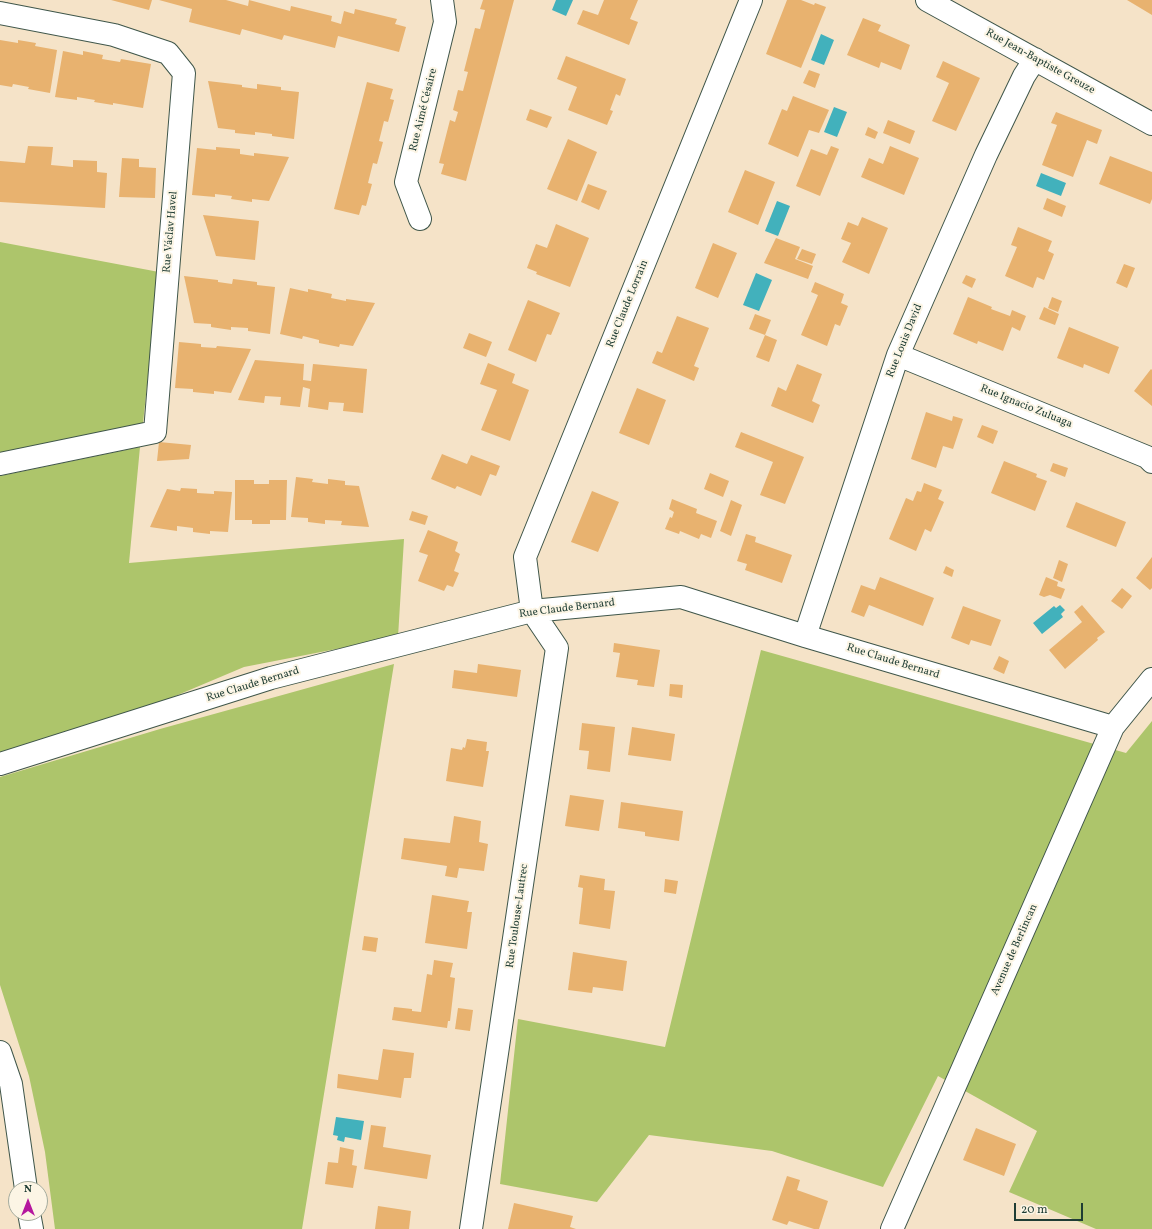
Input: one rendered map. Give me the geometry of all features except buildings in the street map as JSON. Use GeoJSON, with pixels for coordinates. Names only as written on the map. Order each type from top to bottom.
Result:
{"type":"FeatureCollection","features":[{"type":"Feature","properties":{"kind":"street","name":"Rue Aimé Césaire"},"geometry":{"type":"LineString","coordinates":[[420,218],[406,182],[446,22],[442,0]]}},
{"type":"Feature","properties":{"kind":"street","name":"Rue Claude Lorrain"},"geometry":{"type":"LineString","coordinates":[[532,611],[524,557],[751,0]]}},
{"type":"Feature","properties":{"kind":"street","name":"Rue Jean-Baptiste Greuze"},"geometry":{"type":"LineString","coordinates":[[927,0],[1152,124]]}},
{"type":"Feature","properties":{"kind":"street","name":"Rue Václav Havel"},"geometry":{"type":"LineString","coordinates":[[0,13],[114,35],[168,53],[184,73],[155,432],[0,464]]}},
{"type":"Feature","properties":{"kind":"street","name":"Rue Louis David"},"geometry":{"type":"LineString","coordinates":[[805,636],[898,355],[986,156],[1024,76],[1035,59]]}},
{"type":"Feature","properties":{"kind":"street","name":"Rue Ignacio Zuluaga"},"geometry":{"type":"LineString","coordinates":[[898,355],[1147,457],[1152,462]]}},
{"type":"Feature","properties":{"kind":"street","name":"Rue Claude Bernard"},"geometry":{"type":"LineString","coordinates":[[0,764],[270,678],[532,611],[681,597],[805,636],[1113,727]]}},
{"type":"Feature","properties":{"kind":"street","name":"Rue Toulouse-Lautrec"},"geometry":{"type":"LineString","coordinates":[[471,1229],[557,648],[532,611]]}},
{"type":"Feature","properties":{"kind":"street","name":"Avenue de Berlincan"},"geometry":{"type":"LineString","coordinates":[[892,1229],[1113,727],[1152,679]]}},
{"type":"Feature","properties":{"kind":"street"},"geometry":{"type":"LineString","coordinates":[[0,1052],[11,1084],[25,1181]]}},
{"type":"Feature","properties":{"kind":"green space"},"geometry":{"type":"Polygon","coordinates":[[[0,242],[159,272],[143,423],[0,453],[0,242]]]}},
{"type":"Feature","properties":{"kind":"green space"},"geometry":{"type":"Polygon","coordinates":[[[140,447],[129,563],[404,539],[398,637],[244,667],[128,716],[0,753],[0,476],[140,447]]]}},
{"type":"Feature","properties":{"kind":"green space"},"geometry":{"type":"Polygon","coordinates":[[[761,650],[1126,753],[1152,721],[1152,1229],[1096,1229],[1009,1192],[1037,1131],[938,1076],[883,1187],[772,1151],[649,1135],[597,1202],[500,1184],[518,1019],[665,1047],[761,650]]]}},
{"type":"Feature","properties":{"kind":"green space"},"geometry":{"type":"Polygon","coordinates":[[[394,664],[302,1229],[55,1229],[45,1152],[29,1076],[0,985],[0,777],[160,729],[394,664]]]}},
{"type":"Feature","properties":{"kind":"water"},"geometry":{"type":"Polygon","coordinates":[[[556,0],[573,0],[566,16],[552,10],[556,0]]]}},
{"type":"Feature","properties":{"kind":"water"},"geometry":{"type":"Polygon","coordinates":[[[821,34],[834,40],[824,65],[811,60],[821,34]]]}},
{"type":"Feature","properties":{"kind":"water"},"geometry":{"type":"Polygon","coordinates":[[[834,107],[847,112],[837,137],[824,132],[834,107]]]}},
{"type":"Feature","properties":{"kind":"water"},"geometry":{"type":"Polygon","coordinates":[[[1041,173],[1066,183],[1061,196],[1036,186],[1041,173]]]}},
{"type":"Feature","properties":{"kind":"water"},"geometry":{"type":"Polygon","coordinates":[[[777,201],[790,206],[778,236],[765,231],[777,201]]]}},
{"type":"Feature","properties":{"kind":"water"},"geometry":{"type":"Polygon","coordinates":[[[756,273],[772,280],[759,311],[743,305],[756,273]]]}},
{"type":"Feature","properties":{"kind":"water"},"geometry":{"type":"Polygon","coordinates":[[[1060,605],[1065,610],[1061,614],[1063,617],[1042,634],[1033,623],[1054,606],[1056,608],[1060,605]]]}},
{"type":"Feature","properties":{"kind":"water"},"geometry":{"type":"Polygon","coordinates":[[[336,1117],[364,1121],[361,1140],[345,1137],[344,1142],[337,1140],[338,1136],[333,1135],[336,1117]]]}}]}
